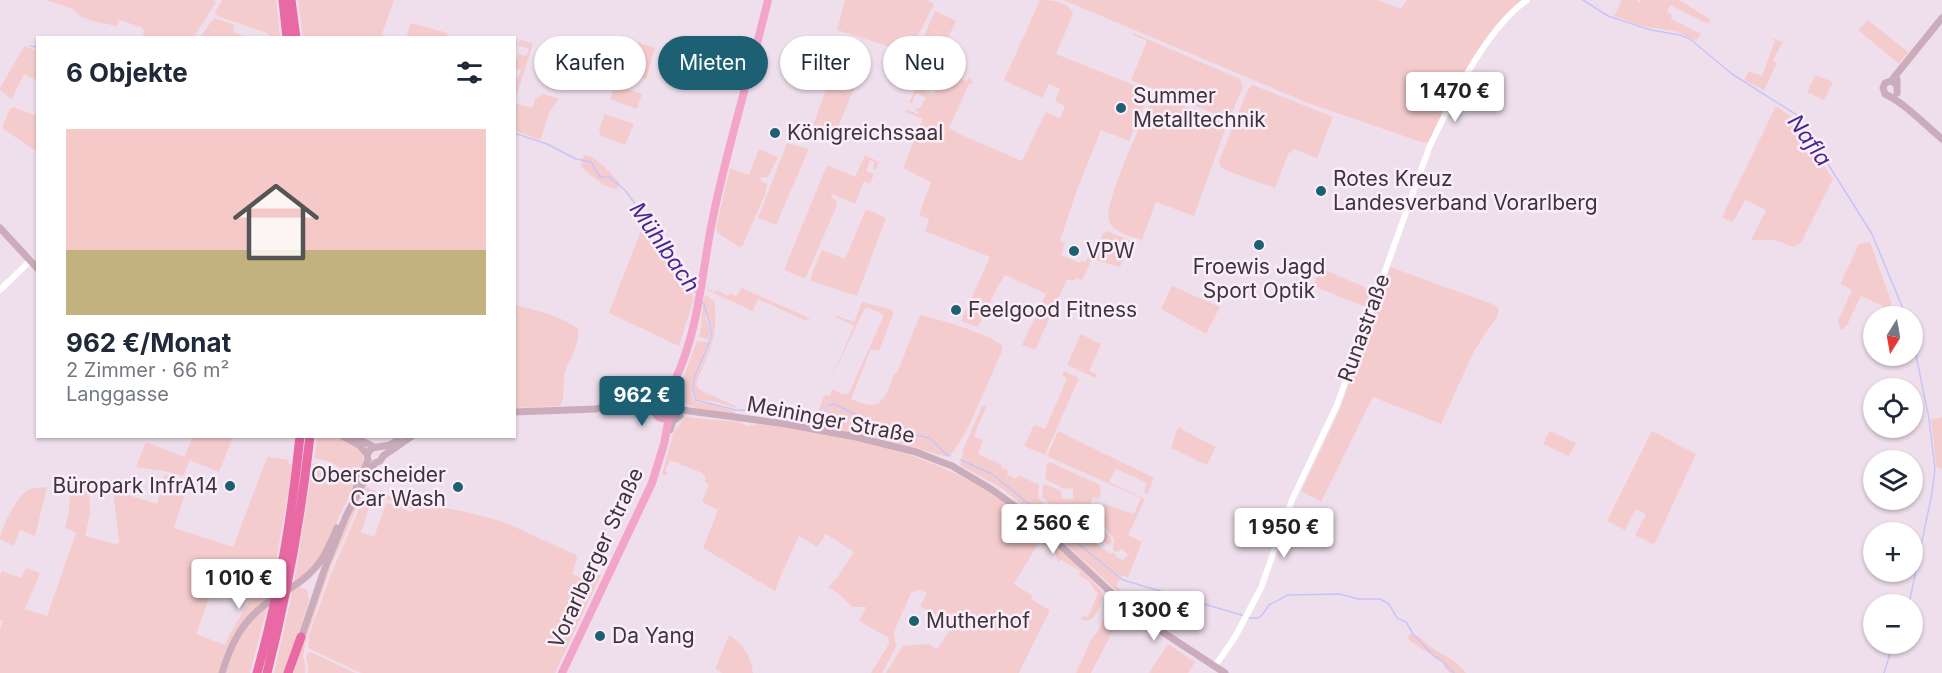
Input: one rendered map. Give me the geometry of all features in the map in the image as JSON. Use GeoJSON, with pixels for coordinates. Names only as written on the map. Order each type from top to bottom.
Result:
{"type":"FeatureCollection","features":[{"type":"Feature","properties":{"kind":"highway"},"geometry":{"type":"LineString","coordinates":[[282,0],[287,36]]}},
{"type":"Feature","properties":{"kind":"highway"},"geometry":{"type":"LineString","coordinates":[[291,0],[296,36]]}},
{"type":"Feature","properties":{"kind":"highway"},"geometry":{"type":"LineString","coordinates":[[300,438],[303,459]]}},
{"type":"Feature","properties":{"kind":"highway"},"geometry":{"type":"LineString","coordinates":[[267,673],[270,641],[281,594],[303,459],[309,438]]}},
{"type":"Feature","properties":{"kind":"highway"},"geometry":{"type":"LineString","coordinates":[[288,673],[301,637]]}},
{"type":"Feature","properties":{"kind":"highway"},"geometry":{"type":"LineString","coordinates":[[257,673],[270,641]]}},
{"type":"Feature","properties":{"kind":"main road","name":"Vorarlberger Straße"},"geometry":{"type":"LineString","coordinates":[[669,413],[655,408],[670,390],[690,339],[715,209],[768,0]]}},
{"type":"Feature","properties":{"kind":"main road"},"geometry":{"type":"LineString","coordinates":[[1893,82],[1899,71],[1942,18]]}},
{"type":"Feature","properties":{"kind":"main road"},"geometry":{"type":"LineString","coordinates":[[1893,82],[1898,88],[1894,95]]}},
{"type":"Feature","properties":{"kind":"main road"},"geometry":{"type":"LineString","coordinates":[[1893,82],[1885,83],[1883,88],[1885,94],[1894,95],[1942,139]]}},
{"type":"Feature","properties":{"kind":"main road"},"geometry":{"type":"LineString","coordinates":[[0,228],[36,266]]}},
{"type":"Feature","properties":{"kind":"main road","name":"Vorarlberger Straße"},"geometry":{"type":"LineString","coordinates":[[660,458],[677,375]]}},
{"type":"Feature","properties":{"kind":"main road"},"geometry":{"type":"LineString","coordinates":[[620,406],[655,396],[677,375]]}},
{"type":"Feature","properties":{"kind":"main road"},"geometry":{"type":"LineString","coordinates":[[516,412],[596,409],[669,400],[669,413],[596,409]]}},
{"type":"Feature","properties":{"kind":"main road","name":"Vorarlberger Straße"},"geometry":{"type":"LineString","coordinates":[[562,673],[652,483],[664,444],[669,413]]}},
{"type":"Feature","properties":{"kind":"main road","name":"Meininger Straße"},"geometry":{"type":"LineString","coordinates":[[669,413],[717,416]]}},
{"type":"Feature","properties":{"kind":"main road","name":"Meininger Straße"},"geometry":{"type":"LineString","coordinates":[[669,413],[793,425],[880,442],[916,452],[952,466],[1008,500],[1053,537],[1132,612],[1225,673]]}},
{"type":"Feature","properties":{"kind":"main road"},"geometry":{"type":"LineString","coordinates":[[346,438],[354,442],[370,459],[380,461],[383,456],[408,438]]}},
{"type":"Feature","properties":{"kind":"main road"},"geometry":{"type":"LineString","coordinates":[[357,438],[381,450],[383,456]]}},
{"type":"Feature","properties":{"kind":"main road"},"geometry":{"type":"LineString","coordinates":[[222,673],[234,640],[245,623],[262,606],[301,581],[320,562],[365,476],[370,459],[370,449],[390,445],[402,438]]}},
{"type":"Feature","properties":{"kind":"main road"},"geometry":{"type":"LineString","coordinates":[[365,476],[384,463],[394,448]]}},
{"type":"Feature","properties":{"kind":"main road"},"geometry":{"type":"LineString","coordinates":[[292,673],[301,637],[325,568],[358,488]]}},
{"type":"Feature","properties":{"kind":"street","name":"Runastraße"},"geometry":{"type":"LineString","coordinates":[[1215,666],[1261,588],[1296,491],[1336,405],[1429,148],[1444,117],[1487,43],[1506,18],[1527,0]]}},
{"type":"Feature","properties":{"kind":"street"},"geometry":{"type":"LineString","coordinates":[[0,290],[31,260]]}},
{"type":"Feature","properties":{"kind":"shaded area"},"geometry":{"type":"Polygon","coordinates":[[[46,0],[212,0],[216,2],[195,36],[143,36],[144,31],[141,27],[119,20],[117,26],[93,21],[76,13],[73,9],[46,0]]]}},
{"type":"Feature","properties":{"kind":"shaded area"},"geometry":{"type":"Polygon","coordinates":[[[222,0],[276,0],[280,36],[270,36],[217,16],[215,13],[222,0]]]}},
{"type":"Feature","properties":{"kind":"shaded area"},"geometry":{"type":"Polygon","coordinates":[[[298,0],[394,0],[381,36],[303,36],[298,0]]]}},
{"type":"Feature","properties":{"kind":"shaded area"},"geometry":{"type":"Polygon","coordinates":[[[845,0],[927,0],[934,4],[918,36],[883,36],[883,45],[871,41],[871,36],[856,36],[837,30],[845,0]]]}},
{"type":"Feature","properties":{"kind":"shaded area"},"geometry":{"type":"Polygon","coordinates":[[[1040,0],[1055,1],[1064,4],[1073,14],[1056,54],[1146,90],[1148,96],[1129,141],[1101,130],[1060,241],[1065,243],[1061,255],[1080,263],[1081,260],[1085,262],[1089,257],[1092,258],[1103,234],[1107,231],[1131,241],[1120,267],[1092,259],[1082,280],[1067,279],[1036,348],[1033,349],[1022,345],[1046,294],[1005,275],[978,327],[961,321],[990,257],[925,231],[929,219],[919,215],[931,182],[903,168],[923,119],[905,112],[906,109],[918,114],[916,108],[919,109],[926,98],[916,93],[912,103],[909,103],[915,90],[923,90],[934,95],[936,90],[966,90],[966,81],[969,77],[973,82],[969,84],[949,128],[1022,161],[1046,112],[1060,118],[1065,106],[1055,101],[1060,89],[1049,84],[1042,98],[1004,80],[1040,0]]]}},
{"type":"Feature","properties":{"kind":"shaded area"},"geometry":{"type":"Polygon","coordinates":[[[1063,0],[1378,0],[1401,9],[1407,0],[1523,0],[1504,17],[1429,141],[1424,143],[1308,103],[1063,0]]]}},
{"type":"Feature","properties":{"kind":"shaded area"},"geometry":{"type":"Polygon","coordinates":[[[1622,0],[1640,2],[1641,0],[1679,0],[1711,20],[1708,24],[1670,5],[1667,12],[1672,15],[1671,19],[1701,34],[1696,41],[1678,32],[1643,26],[1614,16],[1622,0]]]}},
{"type":"Feature","properties":{"kind":"shaded area"},"geometry":{"type":"Polygon","coordinates":[[[935,11],[956,21],[949,36],[924,36],[935,11]]]}},
{"type":"Feature","properties":{"kind":"shaded area"},"geometry":{"type":"Polygon","coordinates":[[[214,18],[235,25],[233,32],[242,35],[242,36],[201,36],[214,18]]]}},
{"type":"Feature","properties":{"kind":"shaded area"},"geometry":{"type":"Polygon","coordinates":[[[1868,20],[1908,52],[1899,64],[1858,30],[1868,20]]]}},
{"type":"Feature","properties":{"kind":"shaded area"},"geometry":{"type":"Polygon","coordinates":[[[411,23],[448,33],[447,36],[406,36],[411,23]]]}},
{"type":"Feature","properties":{"kind":"shaded area"},"geometry":{"type":"Polygon","coordinates":[[[1133,33],[1240,79],[1243,87],[1231,115],[1223,117],[1131,80],[1147,41],[1133,33]]]}},
{"type":"Feature","properties":{"kind":"shaded area"},"geometry":{"type":"Polygon","coordinates":[[[1769,37],[1783,42],[1773,60],[1777,63],[1764,90],[1744,80],[1749,71],[1762,76],[1775,41],[1769,37]]]}},
{"type":"Feature","properties":{"kind":"shaded area"},"geometry":{"type":"Polygon","coordinates":[[[520,39],[533,44],[516,97],[516,77],[518,78],[521,70],[516,68],[516,61],[519,54],[526,56],[529,49],[518,45],[520,39]]]}},
{"type":"Feature","properties":{"kind":"shaded area"},"geometry":{"type":"Polygon","coordinates":[[[646,45],[655,48],[646,79],[646,45]]]}},
{"type":"Feature","properties":{"kind":"shaded area"},"geometry":{"type":"Polygon","coordinates":[[[24,46],[36,51],[36,80],[24,74],[12,99],[0,88],[24,46]]]}},
{"type":"Feature","properties":{"kind":"shaded area"},"geometry":{"type":"Polygon","coordinates":[[[1816,75],[1833,82],[1824,100],[1807,92],[1816,75]]]}},
{"type":"Feature","properties":{"kind":"shaded area"},"geometry":{"type":"Polygon","coordinates":[[[1253,85],[1333,117],[1317,158],[1293,149],[1292,153],[1289,152],[1275,188],[1225,170],[1219,161],[1248,89],[1253,85]]]}},
{"type":"Feature","properties":{"kind":"shaded area"},"geometry":{"type":"Polygon","coordinates":[[[613,90],[630,90],[642,94],[637,109],[610,99],[613,90]]]}},
{"type":"Feature","properties":{"kind":"shaded area"},"geometry":{"type":"Polygon","coordinates":[[[826,90],[854,90],[833,138],[813,131],[812,128],[826,90]]]}},
{"type":"Feature","properties":{"kind":"shaded area"},"geometry":{"type":"Polygon","coordinates":[[[543,94],[559,99],[550,111],[540,140],[516,131],[516,103],[532,108],[536,98],[543,94]]]}},
{"type":"Feature","properties":{"kind":"shaded area"},"geometry":{"type":"Polygon","coordinates":[[[1158,96],[1221,121],[1226,127],[1194,216],[1156,202],[1142,240],[1116,229],[1110,223],[1109,214],[1116,183],[1153,98],[1158,96]]]}},
{"type":"Feature","properties":{"kind":"shaded area"},"geometry":{"type":"Polygon","coordinates":[[[1776,106],[1795,119],[1833,179],[1801,243],[1794,247],[1775,240],[1751,240],[1766,210],[1745,200],[1733,222],[1722,217],[1776,106]]]}},
{"type":"Feature","properties":{"kind":"shaded area"},"geometry":{"type":"Polygon","coordinates":[[[13,107],[36,116],[36,151],[2,128],[9,110],[13,107]]]}},
{"type":"Feature","properties":{"kind":"shaded area"},"geometry":{"type":"Polygon","coordinates":[[[605,114],[634,124],[625,145],[601,136],[599,129],[605,114]]]}},
{"type":"Feature","properties":{"kind":"shaded area"},"geometry":{"type":"Polygon","coordinates":[[[787,143],[809,149],[776,225],[758,218],[787,143]]]}},
{"type":"Feature","properties":{"kind":"shaded area"},"geometry":{"type":"Polygon","coordinates":[[[759,149],[778,157],[768,177],[761,177],[760,180],[767,184],[765,195],[743,245],[739,247],[718,233],[716,228],[730,168],[749,175],[759,149]]]}},
{"type":"Feature","properties":{"kind":"shaded area"},"geometry":{"type":"Polygon","coordinates":[[[585,155],[599,162],[620,183],[616,190],[602,184],[581,167],[585,155]]]}},
{"type":"Feature","properties":{"kind":"shaded area"},"geometry":{"type":"Polygon","coordinates":[[[865,155],[879,162],[876,170],[873,169],[874,162],[870,160],[866,171],[874,174],[870,184],[864,181],[855,204],[832,194],[831,197],[836,200],[837,205],[806,277],[803,278],[784,270],[827,165],[855,177],[865,155]]]}},
{"type":"Feature","properties":{"kind":"shaded area"},"geometry":{"type":"Polygon","coordinates":[[[866,209],[886,218],[857,296],[811,281],[822,250],[845,259],[866,209]]]}},
{"type":"Feature","properties":{"kind":"shaded area"},"geometry":{"type":"Polygon","coordinates":[[[645,220],[679,268],[694,298],[679,346],[609,313],[645,220]]]}},
{"type":"Feature","properties":{"kind":"shaded area"},"geometry":{"type":"Polygon","coordinates":[[[1870,242],[1891,306],[1883,306],[1861,296],[1847,325],[1840,329],[1838,321],[1852,290],[1840,284],[1859,244],[1870,242]]]}},
{"type":"Feature","properties":{"kind":"shaded area"},"geometry":{"type":"Polygon","coordinates":[[[1390,267],[1495,305],[1499,309],[1498,315],[1474,351],[1441,424],[1373,397],[1321,502],[1301,491],[1338,414],[1390,267]]]}},
{"type":"Feature","properties":{"kind":"shaded area"},"geometry":{"type":"Polygon","coordinates":[[[1320,268],[1374,291],[1368,305],[1363,306],[1313,286],[1320,268]]]}},
{"type":"Feature","properties":{"kind":"shaded area"},"geometry":{"type":"Polygon","coordinates":[[[706,286],[715,293],[716,290],[728,296],[730,293],[736,296],[742,288],[811,319],[804,320],[758,299],[753,311],[709,291],[706,286]]]}},
{"type":"Feature","properties":{"kind":"shaded area"},"geometry":{"type":"Polygon","coordinates":[[[1172,286],[1220,307],[1206,334],[1161,309],[1172,286]]]}},
{"type":"Feature","properties":{"kind":"shaded area"},"geometry":{"type":"Polygon","coordinates":[[[705,295],[714,301],[715,323],[712,342],[697,380],[697,386],[700,390],[736,408],[712,401],[698,400],[694,394],[698,373],[712,336],[707,314],[705,317],[710,330],[709,340],[699,337],[705,295]]]}},
{"type":"Feature","properties":{"kind":"shaded area"},"geometry":{"type":"Polygon","coordinates":[[[862,302],[894,312],[879,351],[871,349],[851,399],[861,403],[875,404],[884,398],[894,374],[897,373],[920,315],[976,332],[1002,346],[1002,351],[969,425],[948,457],[880,438],[814,426],[823,420],[830,406],[826,405],[821,420],[815,421],[824,395],[830,396],[832,389],[842,394],[849,393],[884,315],[865,308],[829,383],[854,326],[835,315],[854,322],[862,302]]]}},
{"type":"Feature","properties":{"kind":"shaded area"},"geometry":{"type":"Polygon","coordinates":[[[516,305],[556,317],[578,329],[576,345],[565,372],[563,398],[560,406],[516,408],[516,305]]]}},
{"type":"Feature","properties":{"kind":"shaded area"},"geometry":{"type":"Polygon","coordinates":[[[1081,334],[1101,344],[1089,371],[1097,375],[1096,378],[1067,365],[1081,334]]]}},
{"type":"Feature","properties":{"kind":"shaded area"},"geometry":{"type":"Polygon","coordinates":[[[697,341],[709,342],[693,381],[692,396],[697,402],[715,405],[735,413],[695,408],[683,400],[682,384],[697,341]]]}},
{"type":"Feature","properties":{"kind":"shaded area"},"geometry":{"type":"Polygon","coordinates":[[[1064,371],[1079,378],[1045,455],[1024,446],[1034,425],[1045,429],[1067,379],[1062,376],[1064,371]]]}},
{"type":"Feature","properties":{"kind":"shaded area"},"geometry":{"type":"Polygon","coordinates":[[[987,405],[974,436],[983,440],[978,454],[1002,465],[1001,467],[1008,470],[1007,474],[1016,479],[1019,475],[1039,485],[1038,498],[1051,509],[1047,513],[1050,516],[1054,512],[1079,532],[1097,524],[1112,542],[1109,545],[1098,538],[1095,543],[1109,553],[1115,553],[1116,557],[1123,560],[1128,555],[1122,549],[1117,552],[1113,550],[1114,539],[1100,521],[1106,513],[1100,510],[1104,504],[1134,514],[1141,498],[1047,456],[1058,431],[1154,478],[1147,495],[1144,491],[1147,483],[1116,469],[1109,482],[1145,499],[1128,535],[1142,542],[1128,577],[1122,575],[1116,586],[1120,589],[1119,593],[1024,506],[1001,488],[960,465],[962,452],[982,406],[987,405]]]}},
{"type":"Feature","properties":{"kind":"shaded area"},"geometry":{"type":"Polygon","coordinates":[[[686,417],[739,422],[748,426],[758,424],[833,435],[903,453],[937,465],[1002,500],[1033,523],[1101,590],[1100,606],[1090,619],[1086,621],[1081,619],[1082,616],[1088,617],[1098,593],[1090,582],[1079,575],[1080,571],[1061,560],[1058,562],[1055,551],[1039,542],[1014,584],[1033,596],[1031,599],[1050,610],[1019,673],[886,673],[903,646],[928,644],[937,649],[949,632],[944,621],[920,606],[927,593],[918,590],[911,593],[896,627],[894,634],[896,647],[882,673],[871,673],[890,642],[889,638],[859,621],[866,607],[852,607],[828,587],[837,578],[854,552],[826,534],[817,547],[799,536],[775,591],[703,548],[718,510],[702,502],[709,484],[705,482],[702,473],[670,460],[665,471],[668,473],[662,474],[674,431],[686,417]]]}},
{"type":"Feature","properties":{"kind":"shaded area"},"geometry":{"type":"Polygon","coordinates":[[[1942,417],[1942,469],[1936,464],[1931,420],[1942,417]]]}},
{"type":"Feature","properties":{"kind":"shaded area"},"geometry":{"type":"Polygon","coordinates":[[[1181,426],[1181,429],[1216,447],[1207,465],[1171,448],[1177,430],[1181,426]]]}},
{"type":"Feature","properties":{"kind":"shaded area"},"geometry":{"type":"Polygon","coordinates":[[[1550,431],[1576,443],[1569,456],[1543,444],[1550,431]]]}},
{"type":"Feature","properties":{"kind":"shaded area"},"geometry":{"type":"Polygon","coordinates":[[[1652,431],[1696,454],[1653,544],[1635,535],[1646,514],[1636,509],[1625,530],[1607,521],[1652,431]]]}},
{"type":"Feature","properties":{"kind":"shaded area"},"geometry":{"type":"Polygon","coordinates":[[[193,438],[233,438],[219,472],[190,460],[183,476],[136,467],[146,442],[184,457],[193,438]]]}},
{"type":"Feature","properties":{"kind":"shaded area"},"geometry":{"type":"Polygon","coordinates":[[[315,438],[345,440],[358,448],[364,461],[357,477],[330,462],[314,458],[317,442],[315,438]]]}},
{"type":"Feature","properties":{"kind":"shaded area"},"geometry":{"type":"Polygon","coordinates":[[[267,458],[289,460],[288,463],[292,465],[269,599],[243,622],[227,650],[219,673],[0,673],[0,629],[3,621],[0,620],[0,576],[2,571],[21,578],[26,568],[40,573],[25,609],[47,616],[76,533],[65,528],[72,485],[89,483],[90,514],[85,536],[115,544],[119,541],[113,490],[157,504],[165,475],[189,482],[174,528],[233,547],[267,458]],[[215,583],[196,634],[225,645],[251,597],[215,583]]]}},
{"type":"Feature","properties":{"kind":"shaded area"},"geometry":{"type":"Polygon","coordinates":[[[1050,462],[1100,485],[1099,499],[1093,497],[1078,527],[1042,497],[1045,484],[1061,491],[1062,499],[1073,499],[1073,489],[1063,488],[1045,479],[1047,464],[1050,462]]]}},
{"type":"Feature","properties":{"kind":"shaded area"},"geometry":{"type":"Polygon","coordinates":[[[313,463],[336,469],[356,481],[321,556],[294,583],[313,463]]]}},
{"type":"Feature","properties":{"kind":"shaded area"},"geometry":{"type":"Polygon","coordinates":[[[47,487],[35,536],[20,530],[14,546],[0,539],[3,528],[19,498],[33,488],[47,487]]]}},
{"type":"Feature","properties":{"kind":"shaded area"},"geometry":{"type":"Polygon","coordinates":[[[366,487],[385,495],[414,502],[414,507],[411,509],[401,503],[367,495],[362,496],[331,566],[306,640],[303,656],[305,673],[294,673],[315,606],[349,515],[366,487]]]}},
{"type":"Feature","properties":{"kind":"shaded area"},"geometry":{"type":"Polygon","coordinates":[[[366,498],[372,500],[361,532],[374,537],[386,503],[398,505],[410,512],[422,503],[504,522],[576,555],[577,559],[572,574],[592,581],[597,575],[601,575],[555,673],[361,673],[308,648],[309,635],[329,579],[362,502],[366,498]]]}},
{"type":"Feature","properties":{"kind":"shaded area"},"geometry":{"type":"Polygon","coordinates":[[[300,587],[307,590],[309,601],[285,673],[274,673],[293,590],[300,587]]]}},
{"type":"Feature","properties":{"kind":"shaded area"},"geometry":{"type":"Polygon","coordinates":[[[268,605],[250,673],[226,673],[236,643],[252,621],[268,605]]]}},
{"type":"Feature","properties":{"kind":"shaded area"},"geometry":{"type":"Polygon","coordinates":[[[1117,611],[1122,613],[1091,673],[1076,673],[1092,638],[1106,615],[1117,611]]]}},
{"type":"Feature","properties":{"kind":"shaded area"},"geometry":{"type":"Polygon","coordinates":[[[1410,634],[1455,661],[1466,673],[1450,673],[1442,661],[1411,642],[1408,638],[1410,634]]]}},
{"type":"Feature","properties":{"kind":"shaded area"},"geometry":{"type":"Polygon","coordinates":[[[729,635],[746,651],[753,673],[722,673],[715,669],[729,635]]]}},
{"type":"Feature","properties":{"kind":"shaded area"},"geometry":{"type":"Polygon","coordinates":[[[1168,644],[1195,662],[1188,673],[1149,673],[1168,644]]]}},
{"type":"Feature","properties":{"kind":"shaded area"},"geometry":{"type":"Polygon","coordinates":[[[309,652],[355,673],[308,673],[306,656],[309,652]]]}},
{"type":"Feature","properties":{"kind":"waterway","name":"Nafla"},"geometry":{"type":"LineString","coordinates":[[1583,0],[1608,16],[1651,30],[1690,39],[1732,74],[1797,115],[1872,234],[1902,306]]}},
{"type":"Feature","properties":{"kind":"waterway","name":"Mühlbach"},"geometry":{"type":"LineString","coordinates":[[30,46],[36,47]]}},
{"type":"Feature","properties":{"kind":"waterway","name":"Mühlbach"},"geometry":{"type":"LineString","coordinates":[[516,134],[547,144],[576,159],[591,162],[600,177],[609,177],[625,190],[691,280],[697,294]]}},
{"type":"Feature","properties":{"kind":"waterway","name":"Mühlbach"},"geometry":{"type":"LineString","coordinates":[[701,300],[709,320],[711,336],[693,384],[696,400],[736,410],[764,411],[817,422],[822,421],[827,406],[834,404],[883,428],[930,438],[950,456]]}},
{"type":"Feature","properties":{"kind":"waterway","name":"Nafla"},"geometry":{"type":"LineString","coordinates":[[1911,594],[1935,469],[1929,419],[1918,366]]}},
{"type":"Feature","properties":{"kind":"waterway","name":"Mühlbach"},"geometry":{"type":"LineString","coordinates":[[961,460],[992,474],[1123,580],[1245,616]]}},
{"type":"Feature","properties":{"kind":"waterway","name":"Mühlbach"},"geometry":{"type":"LineString","coordinates":[[1249,618],[1258,618],[1269,605],[1288,595],[1340,594],[1358,599],[1380,599],[1389,604],[1397,618],[1406,622],[1413,634],[1454,673]]}},
{"type":"Feature","properties":{"kind":"waterway","name":"Nafla"},"geometry":{"type":"LineString","coordinates":[[1884,673],[1890,654]]}},
{"type":"Feature","properties":{"kind":"place","name":"Summer Metalltechnik"},"geometry":{"type":"Point","coordinates":[1121,108]}},
{"type":"Feature","properties":{"kind":"place","name":"Königreichssaal"},"geometry":{"type":"Point","coordinates":[775,133]}},
{"type":"Feature","properties":{"kind":"place","name":"Rotes Kreuz Landesverband Vorarlberg"},"geometry":{"type":"Point","coordinates":[1321,191]}},
{"type":"Feature","properties":{"kind":"place","name":"Froewis Jagd Sport Optik"},"geometry":{"type":"Point","coordinates":[1259,245]}},
{"type":"Feature","properties":{"kind":"place","name":"VPW"},"geometry":{"type":"Point","coordinates":[1074,251]}},
{"type":"Feature","properties":{"kind":"place","name":"Feelgood Fitness"},"geometry":{"type":"Point","coordinates":[956,310]}},
{"type":"Feature","properties":{"kind":"place","name":"Büropark InfrA14"},"geometry":{"type":"Point","coordinates":[230,486]}},
{"type":"Feature","properties":{"kind":"place","name":"Oberscheider Car Wash"},"geometry":{"type":"Point","coordinates":[458,487]}},
{"type":"Feature","properties":{"kind":"place","name":"Mutherhof"},"geometry":{"type":"Point","coordinates":[914,621]}},
{"type":"Feature","properties":{"kind":"place","name":"Da Yang"},"geometry":{"type":"Point","coordinates":[600,636]}}]}
